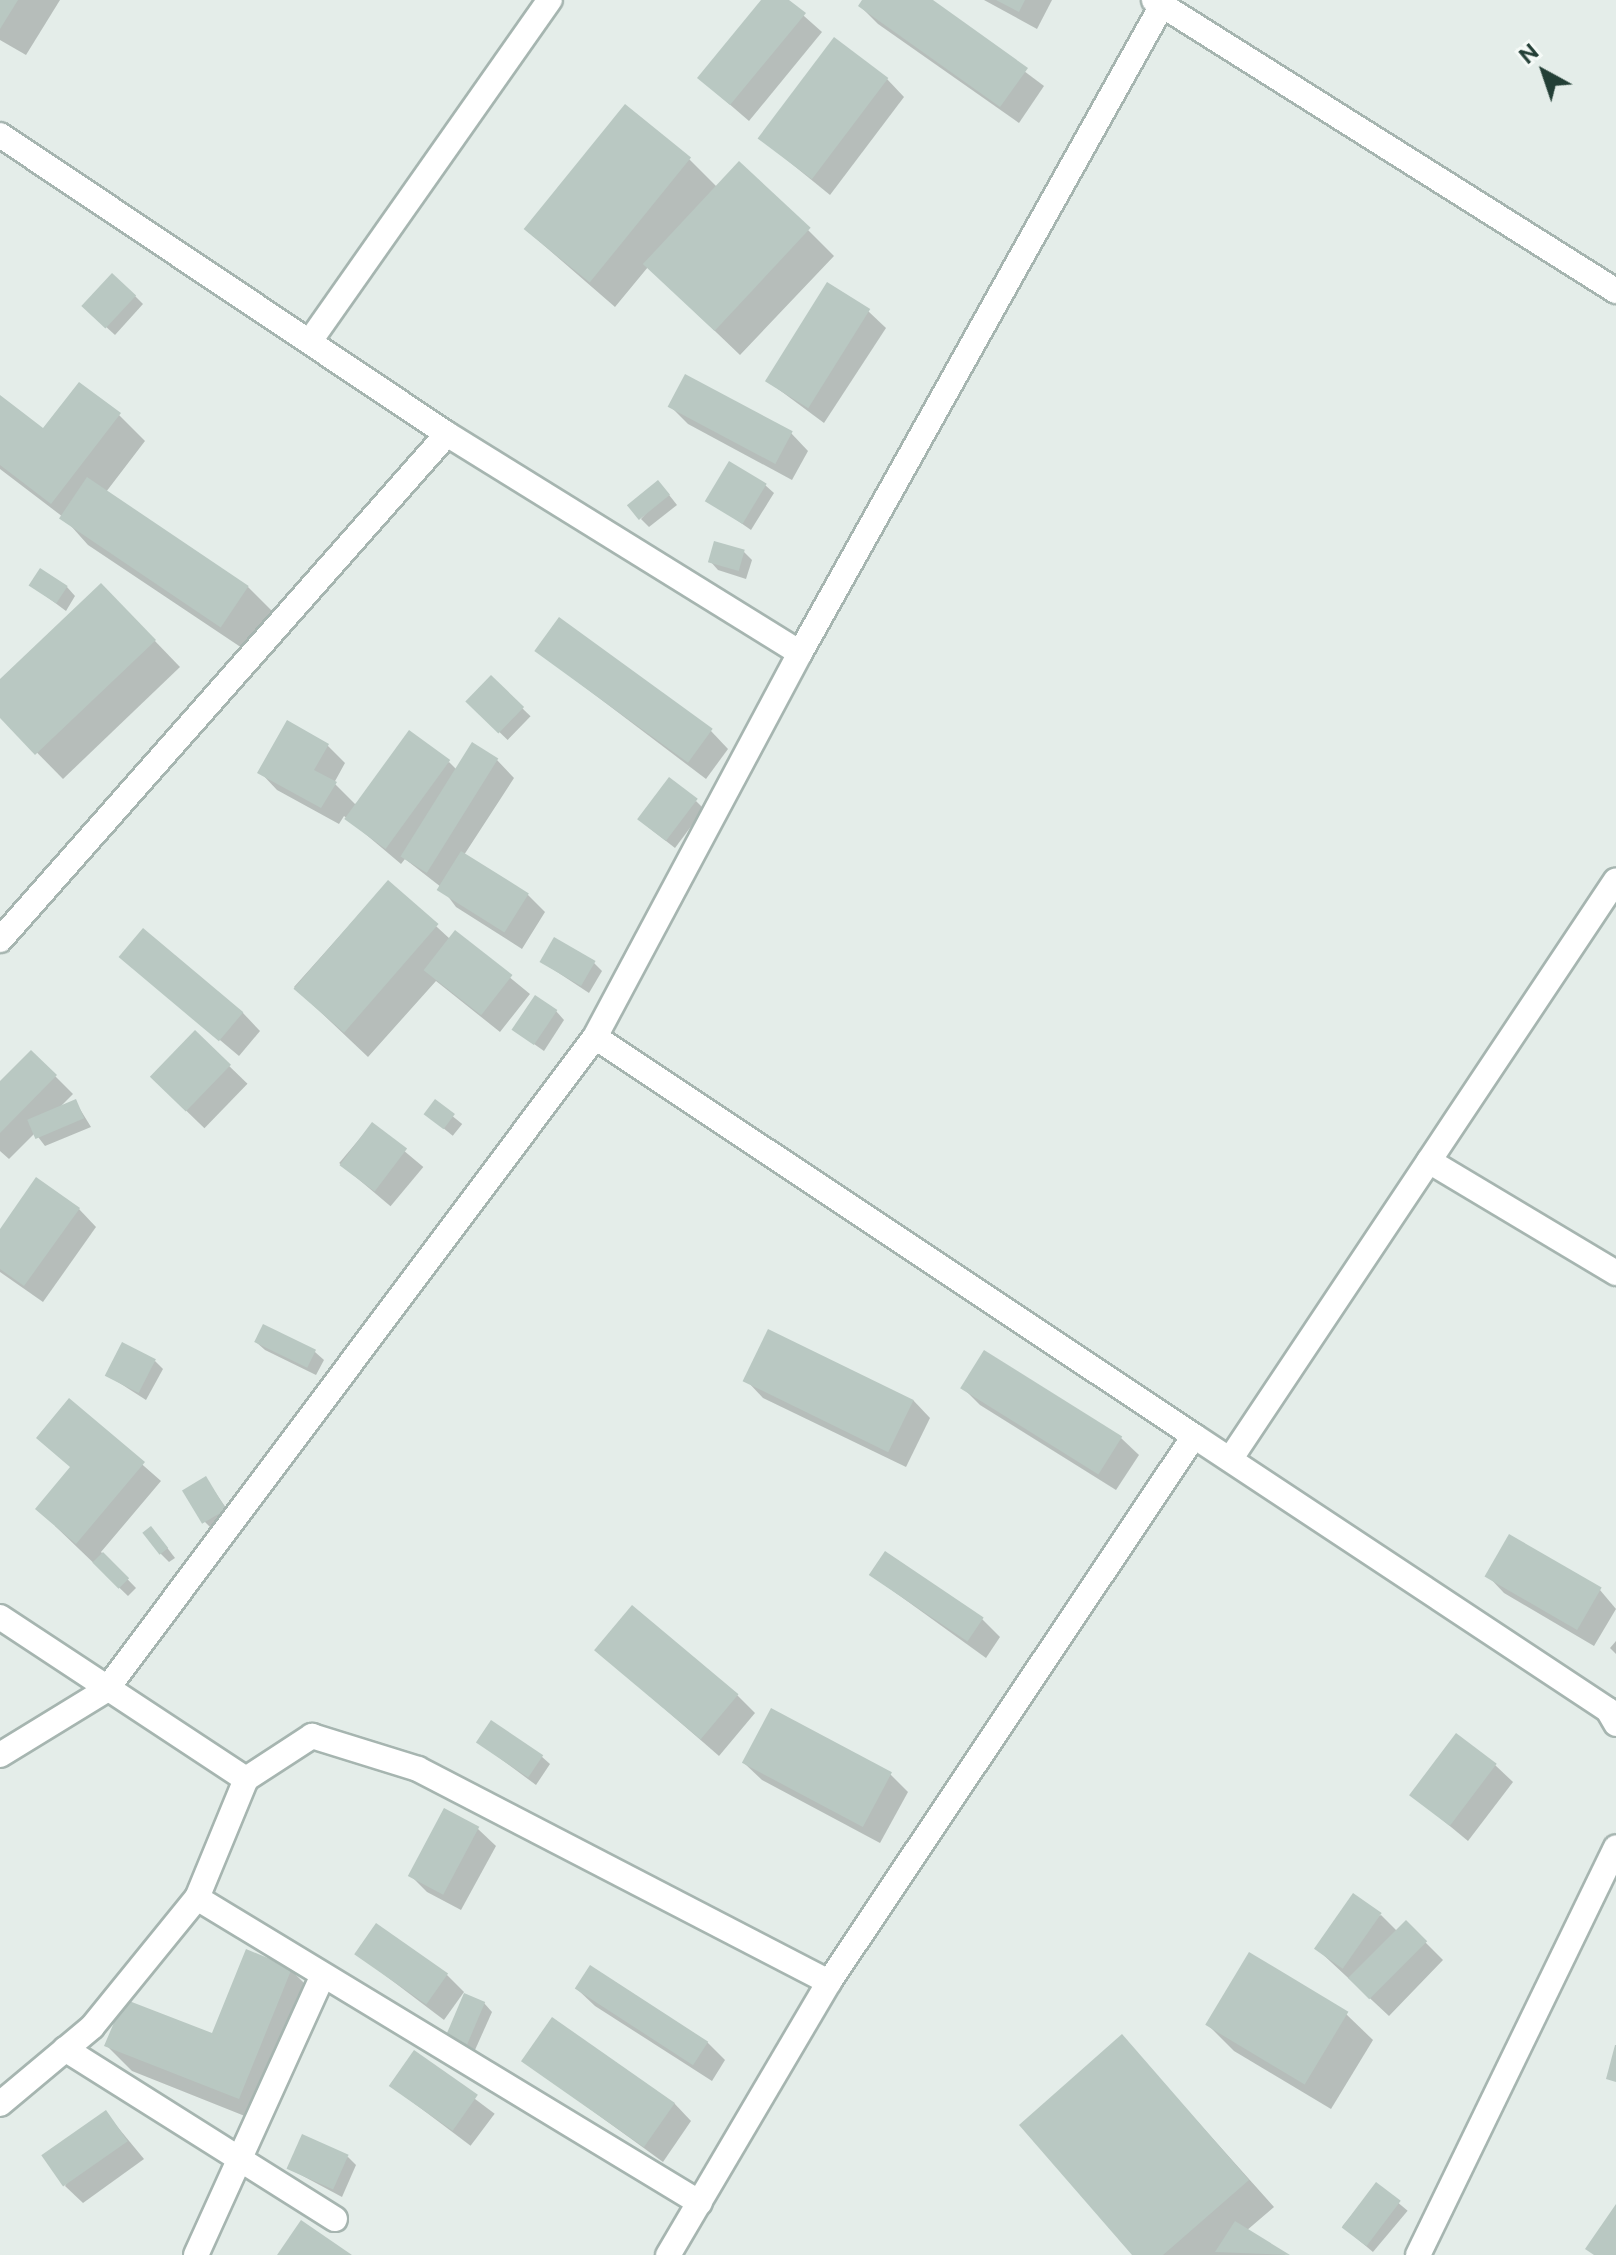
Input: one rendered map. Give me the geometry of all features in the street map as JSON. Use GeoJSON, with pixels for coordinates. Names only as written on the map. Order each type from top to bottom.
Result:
{"type":"FeatureCollection","features":[{"type":"Feature","properties":{"kind":"street"},"geometry":{"type":"LineString","coordinates":[[310,341],[550,0]]}},
{"type":"Feature","properties":{"kind":"street"},"geometry":{"type":"LineString","coordinates":[[0,1755],[106,1690],[595,1037],[800,653],[1160,2],[1616,291]]}},
{"type":"Feature","properties":{"kind":"street"},"geometry":{"type":"LineString","coordinates":[[0,135],[447,434],[800,653]]}},
{"type":"Feature","properties":{"kind":"street"},"geometry":{"type":"LineString","coordinates":[[0,940],[447,434]]}},
{"type":"Feature","properties":{"kind":"street"},"geometry":{"type":"LineString","coordinates":[[1231,1458],[1616,880]]}},
{"type":"Feature","properties":{"kind":"street"},"geometry":{"type":"LineString","coordinates":[[595,1037],[1608,1710],[1616,1724]]}},
{"type":"Feature","properties":{"kind":"street"},"geometry":{"type":"LineString","coordinates":[[1429,1161],[1616,1273]]}},
{"type":"Feature","properties":{"kind":"street"},"geometry":{"type":"LineString","coordinates":[[668,2255],[829,1982],[1194,1436]]}},
{"type":"Feature","properties":{"kind":"street"},"geometry":{"type":"LineString","coordinates":[[0,1617],[106,1690],[246,1779]]}},
{"type":"Feature","properties":{"kind":"street"},"geometry":{"type":"LineString","coordinates":[[0,2104],[92,2027],[197,1898],[246,1779],[312,1736],[418,1769],[829,1982]]}},
{"type":"Feature","properties":{"kind":"street"},"geometry":{"type":"LineString","coordinates":[[1418,2255],[1616,1848]]}},
{"type":"Feature","properties":{"kind":"street"},"geometry":{"type":"LineString","coordinates":[[197,1898],[322,1977],[700,2203]]}},
{"type":"Feature","properties":{"kind":"street"},"geometry":{"type":"LineString","coordinates":[[196,2255],[322,1977]]}},
{"type":"Feature","properties":{"kind":"street"},"geometry":{"type":"LineString","coordinates":[[65,2049],[335,2219]]}},
{"type":"Feature","properties":{"kind":"building"},"geometry":{"type":"Polygon","coordinates":[[[0,0],[18,0],[0,29],[0,0]]]}},
{"type":"Feature","properties":{"kind":"building"},"geometry":{"type":"Polygon","coordinates":[[[761,0],[789,0],[806,13],[730,105],[697,78],[761,0]]]}},
{"type":"Feature","properties":{"kind":"building"},"geometry":{"type":"Polygon","coordinates":[[[862,0],[933,0],[1028,68],[1000,107],[858,6],[862,0]]]}},
{"type":"Feature","properties":{"kind":"building"},"geometry":{"type":"Polygon","coordinates":[[[996,0],[1025,0],[1019,12],[996,0]]]}},
{"type":"Feature","properties":{"kind":"building"},"geometry":{"type":"Polygon","coordinates":[[[834,37],[888,78],[812,179],[758,138],[834,37]]]}},
{"type":"Feature","properties":{"kind":"building"},"geometry":{"type":"Polygon","coordinates":[[[625,104],[691,157],[590,283],[524,229],[625,104]]]}},
{"type":"Feature","properties":{"kind":"building"},"geometry":{"type":"Polygon","coordinates":[[[739,161],[811,228],[715,331],[643,264],[739,161]]]}},
{"type":"Feature","properties":{"kind":"building"},"geometry":{"type":"Polygon","coordinates":[[[112,273],[136,296],[105,328],[81,306],[112,273]]]}},
{"type":"Feature","properties":{"kind":"building"},"geometry":{"type":"Polygon","coordinates":[[[827,282],[870,309],[808,408],[765,381],[827,282]]]}},
{"type":"Feature","properties":{"kind":"building"},"geometry":{"type":"Polygon","coordinates":[[[685,374],[793,431],[775,464],[668,407],[685,374]]]}},
{"type":"Feature","properties":{"kind":"building"},"geometry":{"type":"Polygon","coordinates":[[[79,382],[121,413],[51,504],[0,465],[0,395],[43,428],[79,382]]]}},
{"type":"Feature","properties":{"kind":"building"},"geometry":{"type":"Polygon","coordinates":[[[729,461],[767,484],[743,524],[705,501],[729,461]]]}},
{"type":"Feature","properties":{"kind":"building"},"geometry":{"type":"Polygon","coordinates":[[[87,477],[249,586],[221,627],[59,518],[87,477]]]}},
{"type":"Feature","properties":{"kind":"building"},"geometry":{"type":"Polygon","coordinates":[[[658,480],[670,495],[639,520],[627,505],[658,480]]]}},
{"type":"Feature","properties":{"kind":"building"},"geometry":{"type":"Polygon","coordinates":[[[714,541],[745,550],[739,571],[708,562],[714,541]]]}},
{"type":"Feature","properties":{"kind":"building"},"geometry":{"type":"Polygon","coordinates":[[[40,568],[68,586],[56,604],[29,586],[40,568]]]}},
{"type":"Feature","properties":{"kind":"building"},"geometry":{"type":"Polygon","coordinates":[[[101,583],[156,640],[35,755],[0,718],[0,679],[101,583]]]}},
{"type":"Feature","properties":{"kind":"building"},"geometry":{"type":"Polygon","coordinates":[[[559,617],[713,729],[688,763],[534,651],[559,617]]]}},
{"type":"Feature","properties":{"kind":"building"},"geometry":{"type":"Polygon","coordinates":[[[491,675],[524,707],[498,734],[465,702],[491,675]]]}},
{"type":"Feature","properties":{"kind":"building"},"geometry":{"type":"Polygon","coordinates":[[[287,720],[329,744],[314,770],[337,782],[321,808],[257,773],[287,720]]]}},
{"type":"Feature","properties":{"kind":"building"},"geometry":{"type":"Polygon","coordinates":[[[409,730],[450,760],[386,849],[344,819],[409,730]]]}},
{"type":"Feature","properties":{"kind":"building"},"geometry":{"type":"Polygon","coordinates":[[[472,742],[498,758],[427,873],[400,856],[472,742]]]}},
{"type":"Feature","properties":{"kind":"building"},"geometry":{"type":"Polygon","coordinates":[[[669,777],[698,799],[666,841],[637,819],[669,777]]]}},
{"type":"Feature","properties":{"kind":"building"},"geometry":{"type":"Polygon","coordinates":[[[461,851],[529,893],[504,932],[437,890],[461,851]]]}},
{"type":"Feature","properties":{"kind":"building"},"geometry":{"type":"Polygon","coordinates":[[[388,880],[439,924],[344,1033],[294,989],[388,880]]]}},
{"type":"Feature","properties":{"kind":"building"},"geometry":{"type":"Polygon","coordinates":[[[143,928],[243,1012],[219,1041],[119,957],[143,928]]]}},
{"type":"Feature","properties":{"kind":"building"},"geometry":{"type":"Polygon","coordinates":[[[455,930],[513,975],[481,1015],[424,970],[455,930]]]}},
{"type":"Feature","properties":{"kind":"building"},"geometry":{"type":"Polygon","coordinates":[[[554,937],[596,961],[581,986],[540,962],[554,937]]]}},
{"type":"Feature","properties":{"kind":"building"},"geometry":{"type":"Polygon","coordinates":[[[535,995],[557,1010],[534,1045],[512,1030],[535,995]]]}},
{"type":"Feature","properties":{"kind":"building"},"geometry":{"type":"Polygon","coordinates":[[[195,1030],[231,1065],[186,1111],[150,1077],[195,1030]]]}},
{"type":"Feature","properties":{"kind":"building"},"geometry":{"type":"Polygon","coordinates":[[[31,1050],[57,1075],[0,1133],[0,1081],[31,1050]]]}},
{"type":"Feature","properties":{"kind":"building"},"geometry":{"type":"Polygon","coordinates":[[[76,1099],[84,1118],[35,1139],[27,1120],[76,1099]]]}},
{"type":"Feature","properties":{"kind":"building"},"geometry":{"type":"Polygon","coordinates":[[[435,1099],[455,1114],[444,1129],[424,1114],[435,1099]]]}},
{"type":"Feature","properties":{"kind":"building"},"geometry":{"type":"Polygon","coordinates":[[[372,1122],[407,1148],[375,1192],[340,1165],[372,1122]]]}},
{"type":"Feature","properties":{"kind":"building"},"geometry":{"type":"Polygon","coordinates":[[[36,1177],[80,1208],[24,1286],[0,1269],[0,1229],[36,1177]]]}},
{"type":"Feature","properties":{"kind":"building"},"geometry":{"type":"Polygon","coordinates":[[[263,1324],[316,1350],[307,1368],[254,1342],[263,1324]]]}},
{"type":"Feature","properties":{"kind":"building"},"geometry":{"type":"Polygon","coordinates":[[[768,1329],[914,1400],[888,1452],[743,1381],[768,1329]]]}},
{"type":"Feature","properties":{"kind":"building"},"geometry":{"type":"Polygon","coordinates":[[[122,1342],[156,1359],[139,1393],[105,1376],[122,1342]]]}},
{"type":"Feature","properties":{"kind":"building"},"geometry":{"type":"Polygon","coordinates":[[[984,1350],[1122,1436],[1098,1475],[960,1388],[984,1350]]]}},
{"type":"Feature","properties":{"kind":"building"},"geometry":{"type":"Polygon","coordinates":[[[69,1398],[145,1462],[76,1544],[35,1509],[70,1467],[36,1438],[69,1398]]]}},
{"type":"Feature","properties":{"kind":"building"},"geometry":{"type":"Polygon","coordinates":[[[206,1476],[226,1509],[202,1524],[182,1490],[206,1476]]]}},
{"type":"Feature","properties":{"kind":"building"},"geometry":{"type":"Polygon","coordinates":[[[151,1526],[168,1548],[160,1555],[142,1533],[151,1526]]]}},
{"type":"Feature","properties":{"kind":"building"},"geometry":{"type":"Polygon","coordinates":[[[1509,1534],[1602,1588],[1577,1630],[1484,1576],[1509,1534]]]}},
{"type":"Feature","properties":{"kind":"building"},"geometry":{"type":"Polygon","coordinates":[[[885,1551],[984,1618],[967,1642],[869,1575],[885,1551]]]}},
{"type":"Feature","properties":{"kind":"building"},"geometry":{"type":"Polygon","coordinates":[[[103,1552],[129,1578],[119,1589],[92,1563],[103,1552]]]}},
{"type":"Feature","properties":{"kind":"building"},"geometry":{"type":"Polygon","coordinates":[[[632,1605],[738,1694],[701,1740],[594,1650],[632,1605]]]}},
{"type":"Feature","properties":{"kind":"building"},"geometry":{"type":"Polygon","coordinates":[[[771,1708],[892,1772],[863,1827],[742,1763],[771,1708]]]}},
{"type":"Feature","properties":{"kind":"building"},"geometry":{"type":"Polygon","coordinates":[[[491,1720],[543,1755],[528,1778],[476,1742],[491,1720]]]}},
{"type":"Feature","properties":{"kind":"building"},"geometry":{"type":"Polygon","coordinates":[[[1456,1733],[1497,1764],[1450,1826],[1409,1795],[1456,1733]]]}},
{"type":"Feature","properties":{"kind":"building"},"geometry":{"type":"Polygon","coordinates":[[[444,1808],[479,1827],[443,1895],[408,1876],[444,1808]]]}},
{"type":"Feature","properties":{"kind":"building"},"geometry":{"type":"Polygon","coordinates":[[[1353,1893],[1382,1913],[1343,1969],[1314,1949],[1353,1893]]]}},
{"type":"Feature","properties":{"kind":"building"},"geometry":{"type":"Polygon","coordinates":[[[1406,1920],[1427,1941],[1369,1999],[1348,1978],[1406,1920]]]}},
{"type":"Feature","properties":{"kind":"building"},"geometry":{"type":"Polygon","coordinates":[[[376,1923],[448,1973],[426,2005],[354,1954],[376,1923]]]}},
{"type":"Feature","properties":{"kind":"building"},"geometry":{"type":"Polygon","coordinates":[[[246,1949],[292,1968],[239,2099],[104,2046],[124,1999],[212,2033],[246,1949]]]}},
{"type":"Feature","properties":{"kind":"building"},"geometry":{"type":"Polygon","coordinates":[[[1249,1952],[1348,2012],[1305,2085],[1205,2025],[1249,1952]]]}},
{"type":"Feature","properties":{"kind":"building"},"geometry":{"type":"Polygon","coordinates":[[[590,1965],[708,2042],[693,2065],[575,1988],[590,1965]]]}},
{"type":"Feature","properties":{"kind":"building"},"geometry":{"type":"Polygon","coordinates":[[[464,1993],[485,2002],[467,2044],[446,2035],[464,1993]]]}},
{"type":"Feature","properties":{"kind":"building"},"geometry":{"type":"Polygon","coordinates":[[[552,2017],[675,2103],[644,2147],[521,2061],[552,2017]]]}},
{"type":"Feature","properties":{"kind":"building"},"geometry":{"type":"Polygon","coordinates":[[[1122,2034],[1249,2180],[1163,2255],[1132,2255],[1019,2125],[1122,2034]]]}},
{"type":"Feature","properties":{"kind":"building"},"geometry":{"type":"Polygon","coordinates":[[[1616,2045],[1616,2082],[1606,2079],[1616,2045]]]}},
{"type":"Feature","properties":{"kind":"building"},"geometry":{"type":"Polygon","coordinates":[[[414,2050],[478,2095],[453,2131],[389,2086],[414,2050]]]}},
{"type":"Feature","properties":{"kind":"building"},"geometry":{"type":"Polygon","coordinates":[[[106,2110],[128,2141],[63,2186],[41,2155],[106,2110]]]}},
{"type":"Feature","properties":{"kind":"building"},"geometry":{"type":"Polygon","coordinates":[[[302,2134],[349,2155],[333,2189],[287,2169],[302,2134]]]}},
{"type":"Feature","properties":{"kind":"building"},"geometry":{"type":"Polygon","coordinates":[[[1376,2182],[1401,2201],[1366,2246],[1342,2228],[1376,2182]]]}},
{"type":"Feature","properties":{"kind":"building"},"geometry":{"type":"Polygon","coordinates":[[[1616,2204],[1616,2255],[1594,2255],[1585,2249],[1616,2204]]]}},
{"type":"Feature","properties":{"kind":"building"},"geometry":{"type":"Polygon","coordinates":[[[301,2220],[352,2255],[277,2255],[301,2220]]]}},
{"type":"Feature","properties":{"kind":"building"},"geometry":{"type":"Polygon","coordinates":[[[1235,2221],[1290,2255],[1215,2252],[1235,2221]]]}}]}
